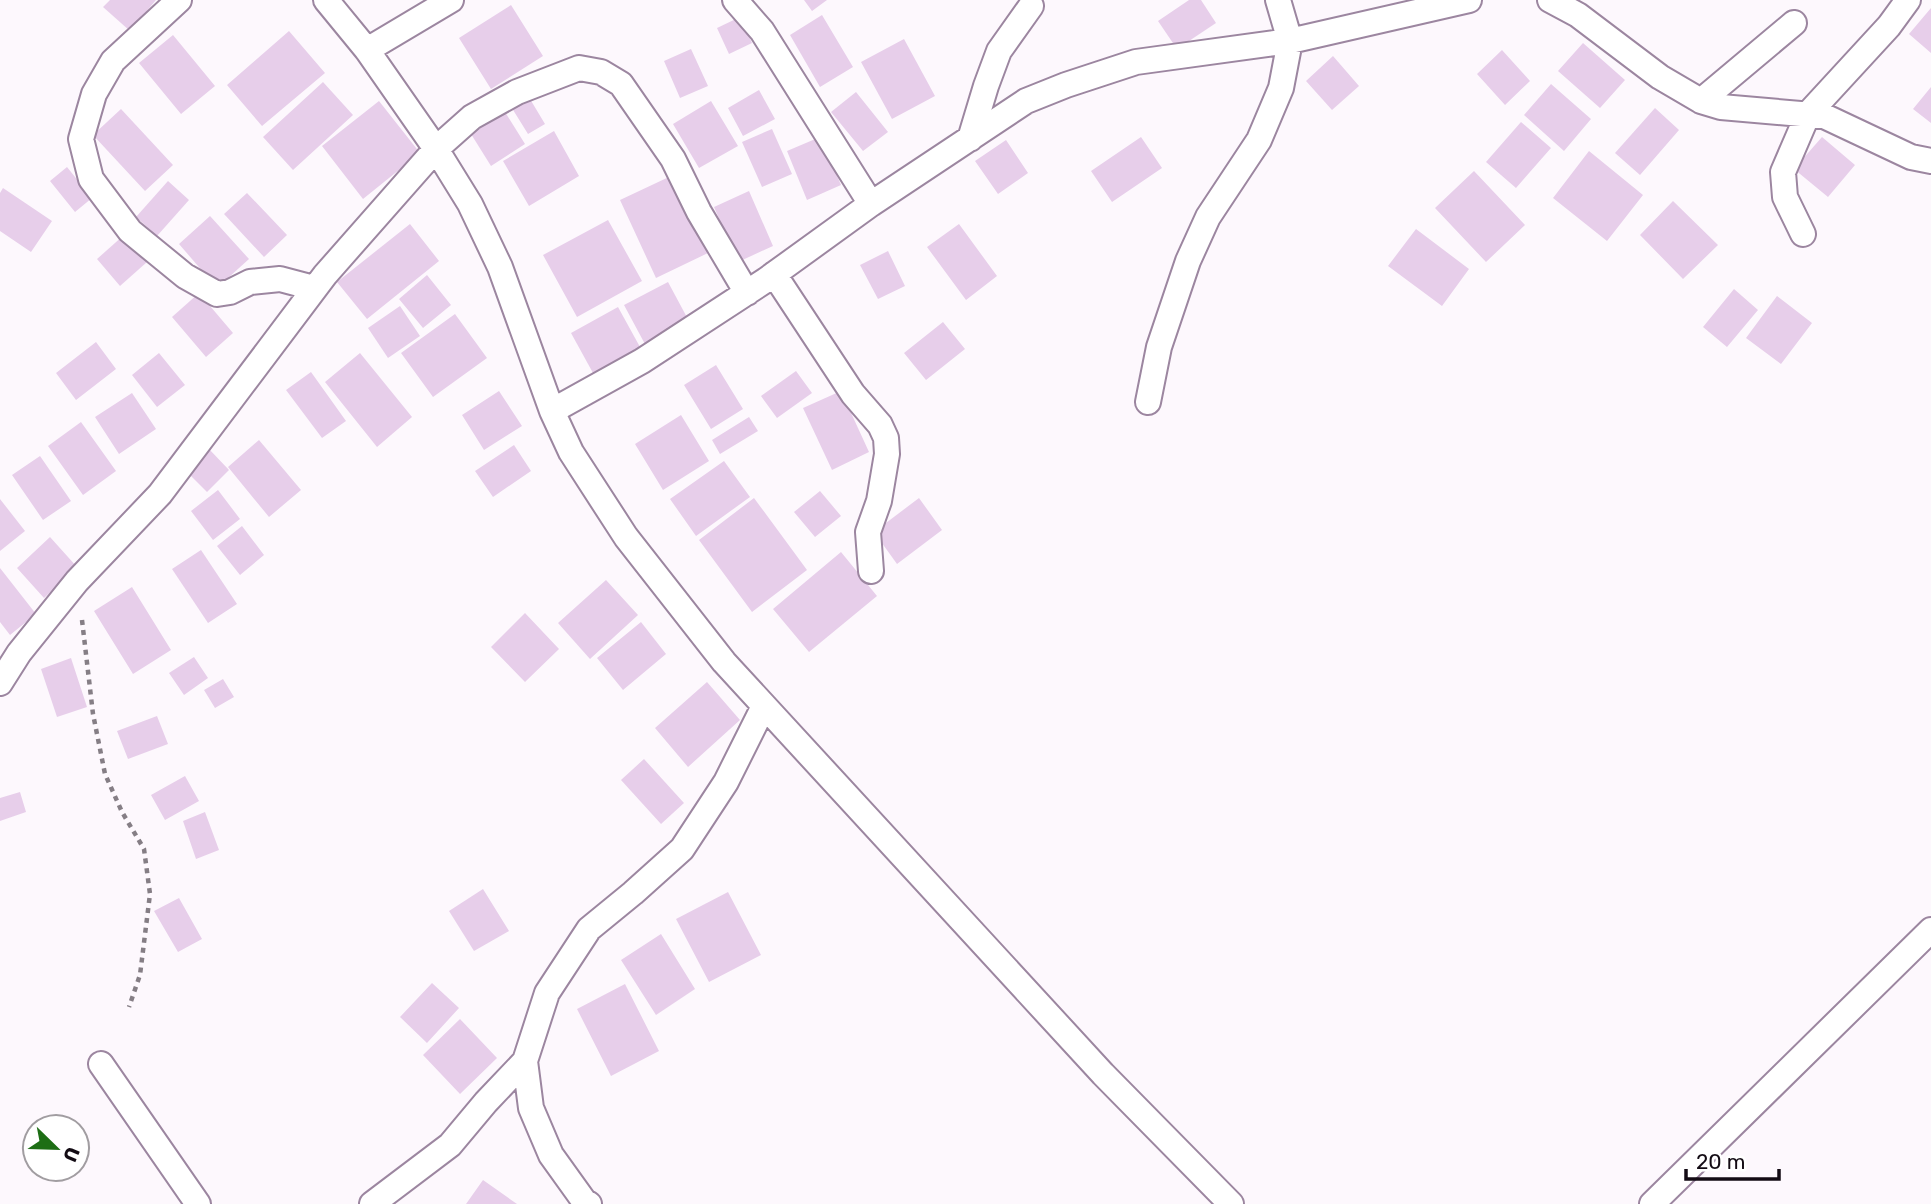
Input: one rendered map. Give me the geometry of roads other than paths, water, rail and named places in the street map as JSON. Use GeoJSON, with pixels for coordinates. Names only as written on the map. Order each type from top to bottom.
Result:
{"type":"FeatureCollection","features":[{"type":"Feature","properties":{"kind":"street"},"geometry":{"type":"LineString","coordinates":[[179,0],[113,61],[94,94],[81,139],[91,179],[130,230],[185,276],[217,294],[230,292],[250,282],[280,279],[314,288]]}},
{"type":"Feature","properties":{"kind":"street"},"geometry":{"type":"LineString","coordinates":[[326,0],[367,50],[436,149],[470,204],[500,267],[552,411],[571,452],[626,537],[724,662],[1103,1074],[1231,1204]]}},
{"type":"Feature","properties":{"kind":"street"},"geometry":{"type":"LineString","coordinates":[[367,50],[451,0]]}},
{"type":"Feature","properties":{"kind":"street"},"geometry":{"type":"LineString","coordinates":[[735,0],[762,31],[871,204]]}},
{"type":"Feature","properties":{"kind":"street"},"geometry":{"type":"LineString","coordinates":[[1148,402],[1159,347],[1188,261],[1208,217],[1259,140],[1281,88],[1290,41],[1278,0]]}},
{"type":"Feature","properties":{"kind":"street"},"geometry":{"type":"LineString","coordinates":[[552,411],[642,361],[747,293],[871,204],[1026,102],[1066,85],[1136,62],[1290,41],[1469,0]]}},
{"type":"Feature","properties":{"kind":"street"},"geometry":{"type":"LineString","coordinates":[[1550,0],[1578,15],[1660,77],[1701,102],[1721,107],[1824,116],[1911,157],[1931,161]]}},
{"type":"Feature","properties":{"kind":"street"},"geometry":{"type":"LineString","coordinates":[[1803,234],[1785,197],[1783,172],[1808,114],[1889,26],[1908,0]]}},
{"type":"Feature","properties":{"kind":"street"},"geometry":{"type":"LineString","coordinates":[[970,139],[999,51],[1031,6]]}},
{"type":"Feature","properties":{"kind":"street"},"geometry":{"type":"LineString","coordinates":[[1701,102],[1794,23]]}},
{"type":"Feature","properties":{"kind":"street"},"geometry":{"type":"LineString","coordinates":[[0,683],[19,653],[77,581],[160,494],[314,288],[436,149],[472,117],[517,92],[579,68],[601,72],[621,84],[673,159],[699,212],[747,293]]}},
{"type":"Feature","properties":{"kind":"street"},"geometry":{"type":"LineString","coordinates":[[774,274],[846,384],[880,425],[886,438],[887,454],[879,501],[868,531],[871,571]]}},
{"type":"Feature","properties":{"kind":"street"},"geometry":{"type":"LineString","coordinates":[[589,1204],[584,1201],[551,1155],[531,1108],[525,1061],[547,993],[589,929],[682,849],[726,782],[764,706]]}},
{"type":"Feature","properties":{"kind":"street"},"geometry":{"type":"LineString","coordinates":[[1652,1204],[1931,930]]}},
{"type":"Feature","properties":{"kind":"street"},"geometry":{"type":"LineString","coordinates":[[372,1204],[450,1145],[525,1061]]}},
{"type":"Feature","properties":{"kind":"street"},"geometry":{"type":"LineString","coordinates":[[101,1064],[198,1204]]}}]}
